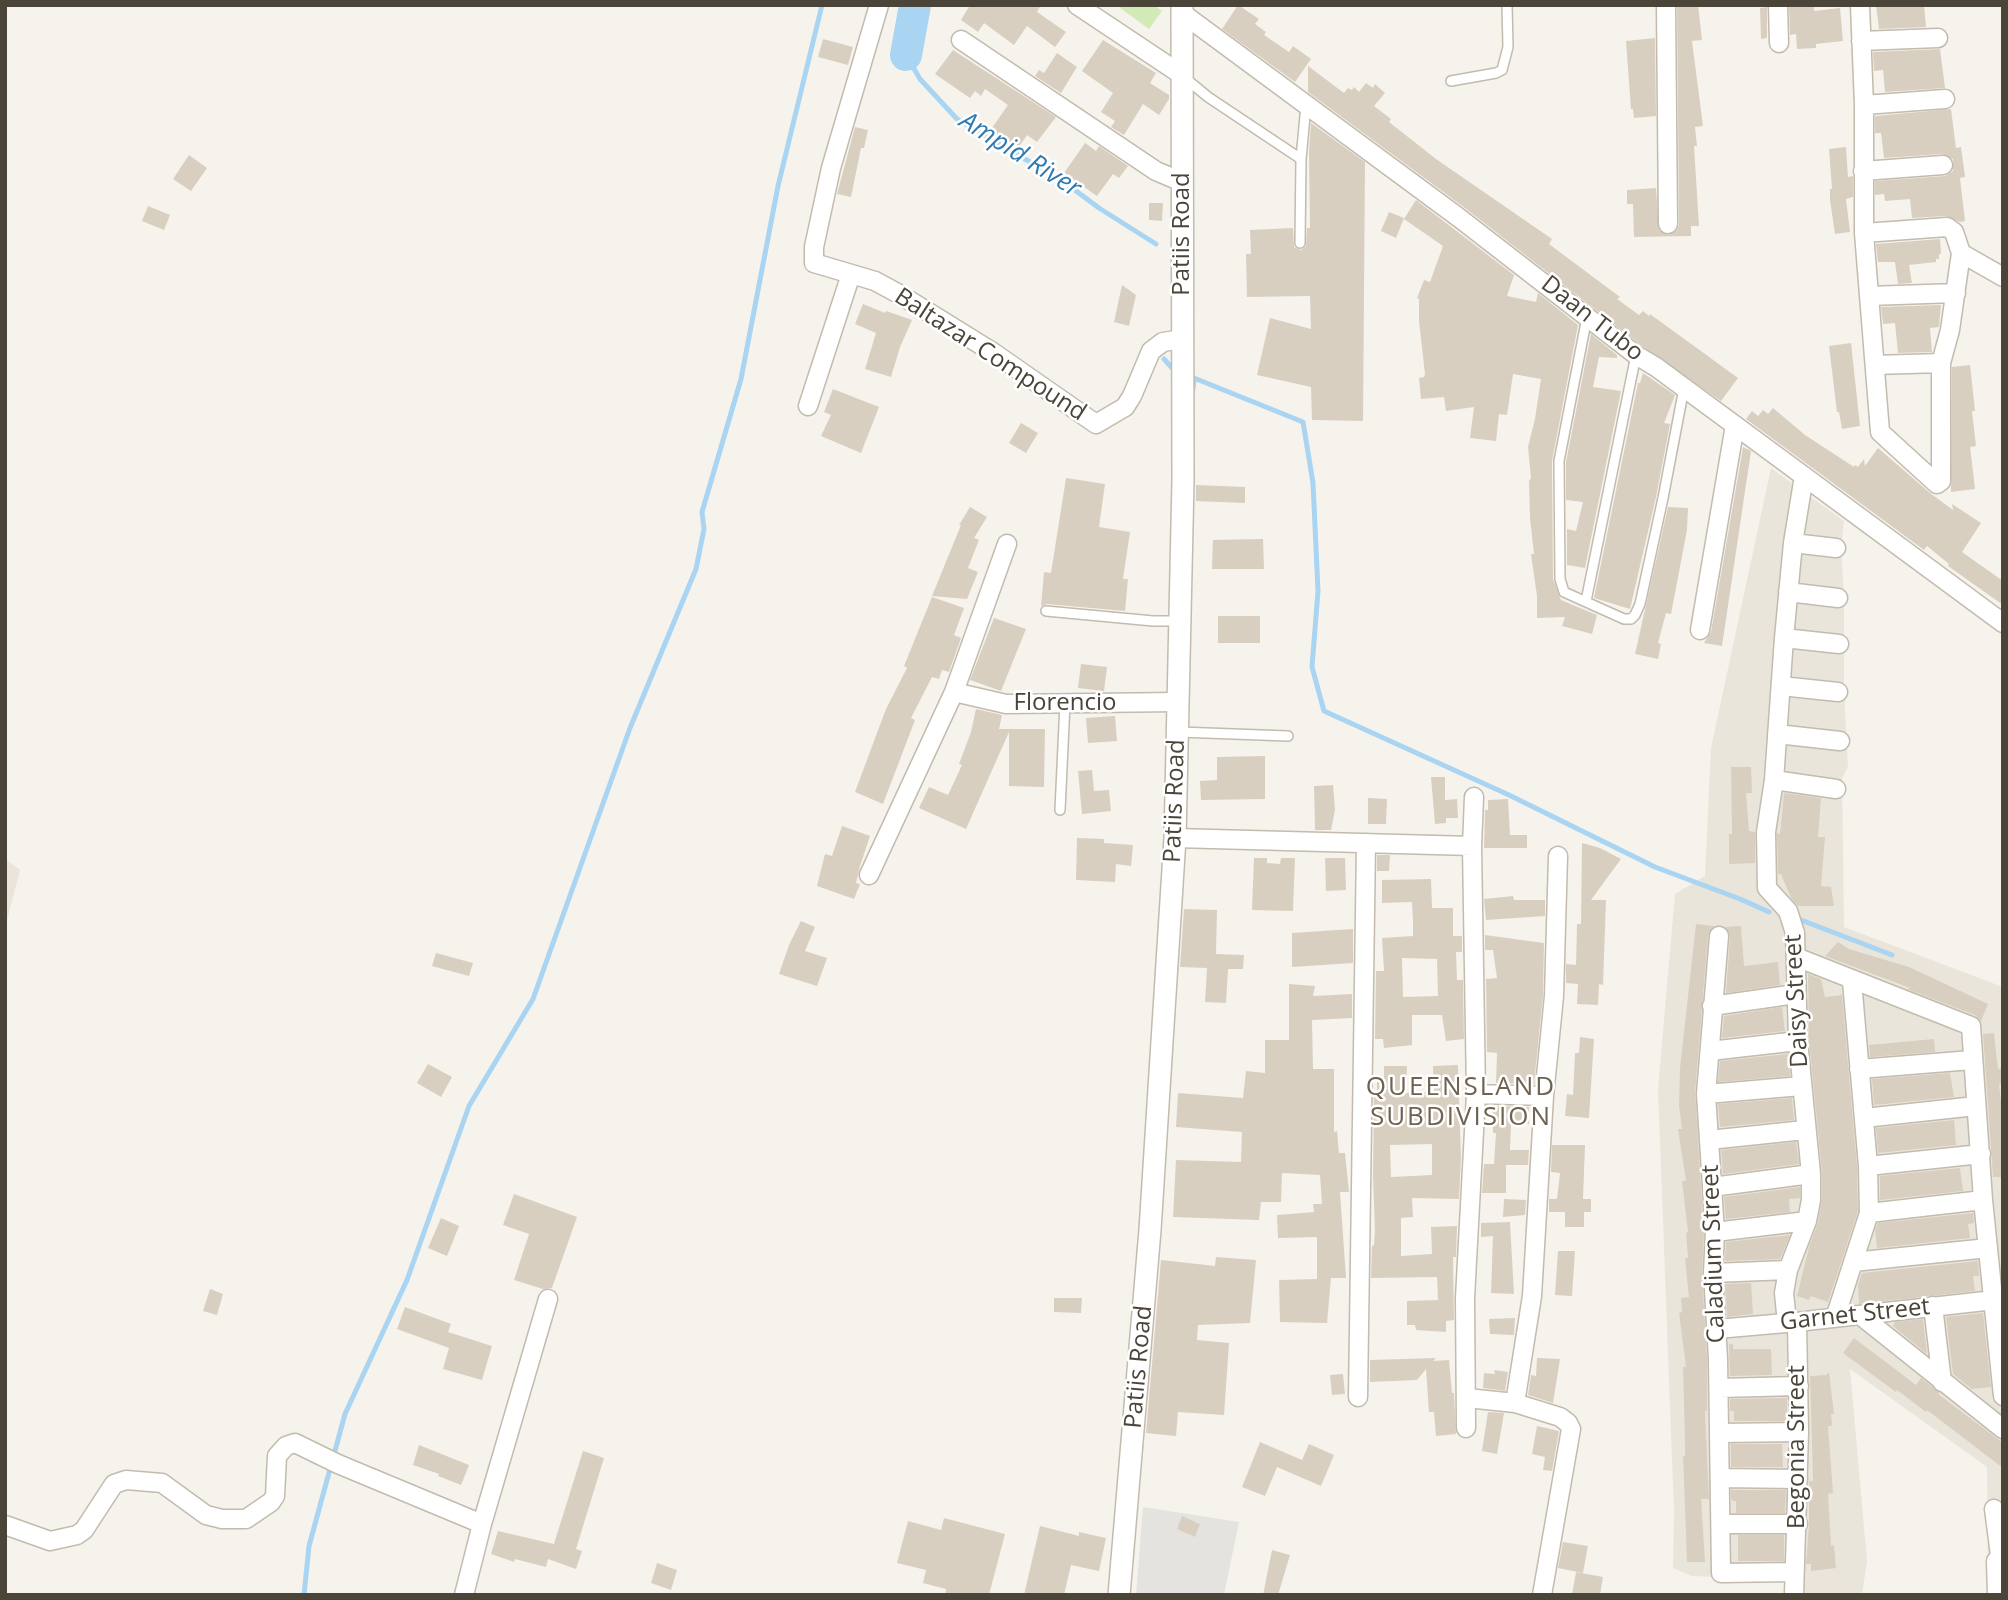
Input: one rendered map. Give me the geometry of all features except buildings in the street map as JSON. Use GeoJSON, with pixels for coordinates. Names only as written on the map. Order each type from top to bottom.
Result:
{"type":"FeatureCollection","features":[{"type":"Feature","properties":{"kind":"street","name":"Baltazar Compound"},"geometry":{"type":"LineString","coordinates":[[879,5],[831,168],[814,247],[814,263],[875,281],[899,294],[994,353],[1096,424],[1125,407],[1151,351],[1163,342],[1182,339]]}},
{"type":"Feature","properties":{"kind":"street"},"geometry":{"type":"LineString","coordinates":[[1077,5],[1182,75]]}},
{"type":"Feature","properties":{"kind":"street"},"geometry":{"type":"LineString","coordinates":[[1665,5],[1668,223]]}},
{"type":"Feature","properties":{"kind":"street"},"geometry":{"type":"LineString","coordinates":[[1778,5],[1779,43]]}},
{"type":"Feature","properties":{"kind":"street"},"geometry":{"type":"LineString","coordinates":[[1860,5],[1864,105],[1864,233],[1880,432],[1937,484],[1941,481],[1941,363],[1956,293],[1961,253],[1954,232],[1947,227],[1864,233]]}},
{"type":"Feature","properties":{"kind":"street","name":"Patiis Road"},"geometry":{"type":"LineString","coordinates":[[1119,1595],[1151,1217],[1175,838],[1183,481],[1182,9]]}},
{"type":"Feature","properties":{"kind":"street","name":"Daan Tubo"},"geometry":{"type":"LineString","coordinates":[[1182,9],[1458,216],[1636,355],[2003,623]]}},
{"type":"Feature","properties":{"kind":"street"},"geometry":{"type":"LineString","coordinates":[[1861,41],[1938,38]]}},
{"type":"Feature","properties":{"kind":"street"},"geometry":{"type":"LineString","coordinates":[[961,40],[1156,171],[1182,182]]}},
{"type":"Feature","properties":{"kind":"street"},"geometry":{"type":"LineString","coordinates":[[1864,105],[1945,99]]}},
{"type":"Feature","properties":{"kind":"street"},"geometry":{"type":"LineString","coordinates":[[1863,171],[1943,165]]}},
{"type":"Feature","properties":{"kind":"street"},"geometry":{"type":"LineString","coordinates":[[1961,253],[2003,277]]}},
{"type":"Feature","properties":{"kind":"street"},"geometry":{"type":"LineString","coordinates":[[808,406],[851,274]]}},
{"type":"Feature","properties":{"kind":"street"},"geometry":{"type":"LineString","coordinates":[[1868,296],[1956,293]]}},
{"type":"Feature","properties":{"kind":"street"},"geometry":{"type":"LineString","coordinates":[[1875,365],[1941,363]]}},
{"type":"Feature","properties":{"kind":"street"},"geometry":{"type":"LineString","coordinates":[[1700,630],[1735,425]]}},
{"type":"Feature","properties":{"kind":"street","name":"Daisy Street"},"geometry":{"type":"LineString","coordinates":[[1792,1323],[1784,1293],[1788,1270],[1807,1221],[1811,1200],[1811,1174],[1798,1041],[1795,933],[1788,911],[1767,888],[1766,832],[1774,780],[1793,543],[1804,476]]}},
{"type":"Feature","properties":{"kind":"street"},"geometry":{"type":"LineString","coordinates":[[1793,543],[1836,548]]}},
{"type":"Feature","properties":{"kind":"street"},"geometry":{"type":"LineString","coordinates":[[869,875],[954,692],[1007,544]]}},
{"type":"Feature","properties":{"kind":"street"},"geometry":{"type":"LineString","coordinates":[[1788,592],[1838,598]]}},
{"type":"Feature","properties":{"kind":"street"},"geometry":{"type":"LineString","coordinates":[[1784,638],[1839,644]]}},
{"type":"Feature","properties":{"kind":"street"},"geometry":{"type":"LineString","coordinates":[[1781,686],[1838,692]]}},
{"type":"Feature","properties":{"kind":"street","name":"Florencio"},"geometry":{"type":"LineString","coordinates":[[954,692],[1006,704],[1178,702]]}},
{"type":"Feature","properties":{"kind":"street"},"geometry":{"type":"LineString","coordinates":[[1777,734],[1840,741]]}},
{"type":"Feature","properties":{"kind":"street"},"geometry":{"type":"LineString","coordinates":[[1774,780],[1836,789]]}},
{"type":"Feature","properties":{"kind":"street"},"geometry":{"type":"LineString","coordinates":[[1466,1428],[1465,1298],[1476,1094],[1472,846],[1474,797]]}},
{"type":"Feature","properties":{"kind":"street"},"geometry":{"type":"LineString","coordinates":[[1175,838],[1472,846]]}},
{"type":"Feature","properties":{"kind":"street"},"geometry":{"type":"LineString","coordinates":[[1357,1396],[1366,843]]}},
{"type":"Feature","properties":{"kind":"street"},"geometry":{"type":"LineString","coordinates":[[1515,1403],[1532,1296],[1544,1096],[1554,996],[1558,856]]}},
{"type":"Feature","properties":{"kind":"street","name":"Caladium Street"},"geometry":{"type":"LineString","coordinates":[[1719,936],[1706,1094],[1715,1232],[1713,1273],[1719,1388],[1721,1573],[1794,1572]]}},
{"type":"Feature","properties":{"kind":"street"},"geometry":{"type":"LineString","coordinates":[[1796,957],[1971,1026],[1983,1200],[2003,1396]]}},
{"type":"Feature","properties":{"kind":"street"},"geometry":{"type":"LineString","coordinates":[[1835,1318],[1869,1213],[1868,1166],[1852,981]]}},
{"type":"Feature","properties":{"kind":"street"},"geometry":{"type":"LineString","coordinates":[[1712,1006],[1796,994]]}},
{"type":"Feature","properties":{"kind":"street"},"geometry":{"type":"LineString","coordinates":[[1710,1051],[1798,1041]]}},
{"type":"Feature","properties":{"kind":"street"},"geometry":{"type":"LineString","coordinates":[[1859,1069],[1972,1060]]}},
{"type":"Feature","properties":{"kind":"street"},"geometry":{"type":"LineString","coordinates":[[1706,1094],[1802,1086]]}},
{"type":"Feature","properties":{"kind":"street"},"geometry":{"type":"LineString","coordinates":[[1476,1094],[1544,1096]]}},
{"type":"Feature","properties":{"kind":"street"},"geometry":{"type":"LineString","coordinates":[[1864,1118],[1976,1106]]}},
{"type":"Feature","properties":{"kind":"street"},"geometry":{"type":"LineString","coordinates":[[1709,1140],[1805,1130]]}},
{"type":"Feature","properties":{"kind":"street"},"geometry":{"type":"LineString","coordinates":[[1868,1166],[1981,1154]]}},
{"type":"Feature","properties":{"kind":"street"},"geometry":{"type":"LineString","coordinates":[[1712,1186],[1811,1174]]}},
{"type":"Feature","properties":{"kind":"street"},"geometry":{"type":"LineString","coordinates":[[1869,1213],[1983,1200]]}},
{"type":"Feature","properties":{"kind":"street"},"geometry":{"type":"LineString","coordinates":[[1715,1232],[1807,1221]]}},
{"type":"Feature","properties":{"kind":"street"},"geometry":{"type":"LineString","coordinates":[[1853,1262],[1988,1248]]}},
{"type":"Feature","properties":{"kind":"street"},"geometry":{"type":"LineString","coordinates":[[1713,1273],[1788,1270]]}},
{"type":"Feature","properties":{"kind":"street"},"geometry":{"type":"LineString","coordinates":[[464,1595],[548,1299]]}},
{"type":"Feature","properties":{"kind":"street","name":"Garnet Street"},"geometry":{"type":"LineString","coordinates":[[1717,1329],[1994,1300]]}},
{"type":"Feature","properties":{"kind":"street"},"geometry":{"type":"LineString","coordinates":[[1933,1306],[1942,1382]]}},
{"type":"Feature","properties":{"kind":"street"},"geometry":{"type":"LineString","coordinates":[[1860,1315],[2003,1429]]}},
{"type":"Feature","properties":{"kind":"street","name":"Begonia Street"},"geometry":{"type":"LineString","coordinates":[[1792,1323],[1799,1386],[1798,1524],[1794,1595]]}},
{"type":"Feature","properties":{"kind":"street"},"geometry":{"type":"LineString","coordinates":[[1719,1388],[1799,1386]]}},
{"type":"Feature","properties":{"kind":"street"},"geometry":{"type":"LineString","coordinates":[[1467,1398],[1515,1403],[1560,1417],[1568,1423],[1570,1429],[1542,1595]]}},
{"type":"Feature","properties":{"kind":"street"},"geometry":{"type":"LineString","coordinates":[[1720,1433],[1799,1432]]}},
{"type":"Feature","properties":{"kind":"street"},"geometry":{"type":"LineString","coordinates":[[5,1525],[50,1541],[76,1535],[84,1530],[114,1484],[126,1480],[162,1483],[206,1515],[222,1519],[246,1519],[271,1502],[275,1496],[275,1463],[286,1446],[292,1443],[482,1524]]}},
{"type":"Feature","properties":{"kind":"street"},"geometry":{"type":"LineString","coordinates":[[1721,1478],[1798,1479]]}},
{"type":"Feature","properties":{"kind":"street"},"geometry":{"type":"LineString","coordinates":[[1994,1509],[2001,1555],[1996,1561],[1997,1595]]}},
{"type":"Feature","properties":{"kind":"street"},"geometry":{"type":"LineString","coordinates":[[1722,1524],[1798,1524]]}},
{"type":"Feature","properties":{"kind":"lane"},"geometry":{"type":"LineString","coordinates":[[1451,81],[1502,70],[1508,47],[1507,5]]}},
{"type":"Feature","properties":{"kind":"lane"},"geometry":{"type":"LineString","coordinates":[[1182,75],[1208,97],[1301,159]]}},
{"type":"Feature","properties":{"kind":"lane"},"geometry":{"type":"LineString","coordinates":[[1300,243],[1301,159],[1306,104]]}},
{"type":"Feature","properties":{"kind":"lane"},"geometry":{"type":"LineString","coordinates":[[1587,317],[1558,476],[1561,588],[1564,592],[1624,619],[1631,619],[1635,615],[1663,498],[1684,388]]}},
{"type":"Feature","properties":{"kind":"lane"},"geometry":{"type":"LineString","coordinates":[[1586,601],[1636,355]]}},
{"type":"Feature","properties":{"kind":"lane"},"geometry":{"type":"LineString","coordinates":[[1046,611],[1181,621]]}},
{"type":"Feature","properties":{"kind":"lane"},"geometry":{"type":"LineString","coordinates":[[1060,810],[1065,703]]}},
{"type":"Feature","properties":{"kind":"lane"},"geometry":{"type":"LineString","coordinates":[[1177,732],[1289,736]]}},
{"type":"Feature","properties":{"kind":"shaded area"},"geometry":{"type":"Polygon","coordinates":[[[1771,468],[1844,521],[1841,548],[1848,767],[1842,778],[1844,927],[2003,987],[2003,1595],[1988,1595],[1987,1467],[1850,1369],[1867,1561],[1862,1595],[1786,1595],[1787,1580],[1692,1576],[1673,1568],[1674,1512],[1658,1089],[1675,894],[1705,876],[1711,748],[1771,468]]]}},
{"type":"Feature","properties":{"kind":"shaded area"},"geometry":{"type":"Polygon","coordinates":[[[5,859],[20,870],[5,928],[5,859]]]}},
{"type":"Feature","properties":{"kind":"shaded area"},"geometry":{"type":"Polygon","coordinates":[[[1143,1507],[1239,1522],[1224,1595],[1136,1595],[1143,1507]]]}},
{"type":"Feature","properties":{"kind":"green space"},"geometry":{"type":"Polygon","coordinates":[[[1122,5],[1154,5],[1162,11],[1149,29],[1120,8],[1122,5]]]}},
{"type":"Feature","properties":{"kind":"waterway"},"geometry":{"type":"LineString","coordinates":[[304,1595],[309,1546],[345,1414],[407,1280],[469,1106],[533,999],[630,728],[696,569],[704,529],[702,512],[741,379],[778,186],[822,5]]}},
{"type":"Feature","properties":{"kind":"waterway","name":"Ampid River"},"geometry":{"type":"LineString","coordinates":[[906,55],[915,5]]}},
{"type":"Feature","properties":{"kind":"waterway","name":"Ampid River"},"geometry":{"type":"LineString","coordinates":[[906,55],[920,79],[957,119],[1064,182],[1156,244]]}},
{"type":"Feature","properties":{"kind":"waterway"},"geometry":{"type":"LineString","coordinates":[[1164,359],[1173,369]]}},
{"type":"Feature","properties":{"kind":"waterway"},"geometry":{"type":"LineString","coordinates":[[1193,389],[1194,378],[1303,422],[1313,483],[1318,591],[1312,667],[1324,711],[1509,795],[1655,867],[1769,912]]}},
{"type":"Feature","properties":{"kind":"waterway"},"geometry":{"type":"LineString","coordinates":[[1801,920],[1892,955]]}},
{"type":"Feature","properties":{"kind":"district","name":"QUEENSLAND SUBDIVISION"},"geometry":{"type":"Point","coordinates":[1461,1103]}}]}
